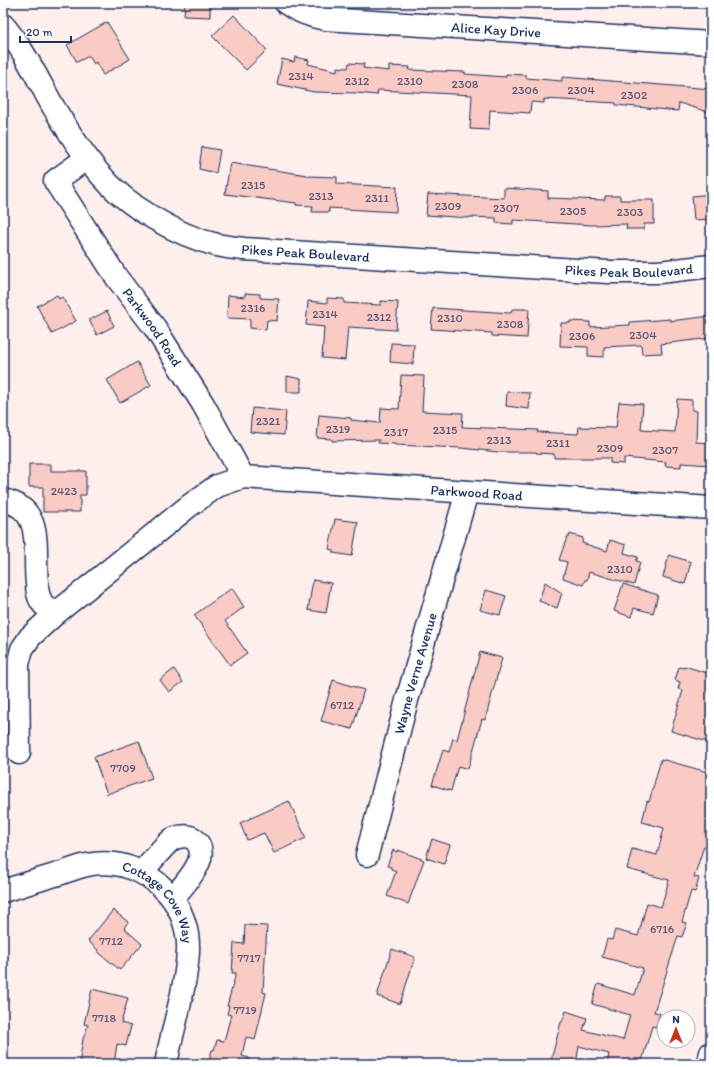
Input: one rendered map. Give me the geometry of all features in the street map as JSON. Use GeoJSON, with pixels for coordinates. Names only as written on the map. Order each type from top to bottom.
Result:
{"type":"FeatureCollection","features":[{"type":"Feature","properties":{"kind":"street","name":"Alice Kay Drive"},"geometry":{"type":"LineString","coordinates":[[286,3],[295,10],[325,19],[711,43]]}},
{"type":"Feature","properties":{"kind":"street","name":"Pikes Peak Boulevard"},"geometry":{"type":"LineString","coordinates":[[3,25],[22,52],[80,149],[99,174],[115,190],[148,214],[195,238],[218,245],[280,252],[608,272],[659,272],[711,266]]}},
{"type":"Feature","properties":{"kind":"street","name":"Parkwood Road"},"geometry":{"type":"LineString","coordinates":[[87,158],[55,181],[117,278],[159,334],[203,404],[243,477]]}},
{"type":"Feature","properties":{"kind":"street","name":"Parkwood Road"},"geometry":{"type":"LineString","coordinates":[[19,753],[18,664],[22,649],[30,637],[55,614],[217,486],[243,477],[711,508]]}},
{"type":"Feature","properties":{"kind":"street","name":"Wayne Verne Avenue"},"geometry":{"type":"LineString","coordinates":[[367,855],[412,686],[467,492]]}},
{"type":"Feature","properties":{"kind":"street"},"geometry":{"type":"LineString","coordinates":[[3,500],[13,502],[21,507],[28,514],[35,528],[38,594],[41,602],[55,614]]}},
{"type":"Feature","properties":{"kind":"street"},"geometry":{"type":"LineString","coordinates":[[142,872],[172,839],[183,836],[193,838],[200,848],[200,860],[197,868],[173,898]]}},
{"type":"Feature","properties":{"kind":"street","name":"Cottage Cove Way"},"geometry":{"type":"LineString","coordinates":[[3,891],[87,865],[106,863],[126,866],[142,872],[158,882],[173,898],[182,916],[187,933],[188,950],[182,1000],[166,1064]]}},
{"type":"Feature","properties":{"kind":"street"},"geometry":{"type":"LineString","coordinates":[[708,1064],[711,1053]]}},
{"type":"Feature","properties":{"kind":"building"},"geometry":{"type":"Polygon","coordinates":[[[185,3],[210,3],[210,17],[184,16],[185,3]]]}},
{"type":"Feature","properties":{"kind":"building"},"geometry":{"type":"Polygon","coordinates":[[[234,15],[267,50],[246,70],[212,36],[234,15]]]}},
{"type":"Feature","properties":{"kind":"building"},"geometry":{"type":"Polygon","coordinates":[[[107,22],[130,59],[103,75],[96,62],[94,64],[89,56],[77,62],[67,45],[107,22]]]}},
{"type":"Feature","properties":{"kind":"building"},"geometry":{"type":"Polygon","coordinates":[[[295,57],[309,60],[308,64],[337,71],[337,67],[348,68],[349,63],[364,64],[363,68],[389,71],[389,66],[410,67],[409,70],[465,72],[465,74],[506,77],[506,74],[526,75],[526,78],[562,81],[562,77],[711,89],[711,113],[679,103],[678,111],[616,105],[616,103],[544,99],[544,103],[531,102],[530,113],[490,110],[489,130],[470,129],[472,95],[378,90],[377,95],[314,92],[277,84],[282,59],[294,62],[295,57]]]}},
{"type":"Feature","properties":{"kind":"building"},"geometry":{"type":"Polygon","coordinates":[[[202,147],[220,150],[216,173],[199,169],[202,147]]]}},
{"type":"Feature","properties":{"kind":"building"},"geometry":{"type":"Polygon","coordinates":[[[230,163],[307,176],[337,177],[337,184],[397,187],[396,212],[329,208],[329,212],[312,212],[313,206],[296,205],[296,203],[225,194],[230,163]]]}},
{"type":"Feature","properties":{"kind":"building"},"geometry":{"type":"Polygon","coordinates":[[[504,188],[548,191],[548,198],[605,200],[605,196],[620,196],[620,200],[654,200],[654,224],[644,224],[644,229],[626,229],[627,224],[591,225],[513,220],[513,224],[496,223],[496,218],[426,215],[428,194],[504,198],[504,188]]]}},
{"type":"Feature","properties":{"kind":"building"},"geometry":{"type":"Polygon","coordinates":[[[711,194],[711,219],[694,220],[692,196],[711,194]]]}},
{"type":"Feature","properties":{"kind":"building"},"geometry":{"type":"Polygon","coordinates":[[[245,293],[260,294],[260,298],[279,299],[277,321],[267,320],[266,330],[250,328],[250,319],[227,318],[228,295],[245,297],[245,293]]]}},
{"type":"Feature","properties":{"kind":"building"},"geometry":{"type":"Polygon","coordinates":[[[57,295],[59,299],[62,297],[76,321],[52,334],[37,306],[57,295]]]}},
{"type":"Feature","properties":{"kind":"building"},"geometry":{"type":"Polygon","coordinates":[[[327,298],[344,299],[344,303],[381,305],[381,301],[398,302],[396,330],[348,327],[345,360],[322,358],[324,327],[306,325],[308,301],[327,303],[327,298]]]}},
{"type":"Feature","properties":{"kind":"building"},"geometry":{"type":"Polygon","coordinates":[[[433,308],[511,313],[512,309],[529,309],[527,338],[492,336],[492,333],[431,329],[433,308]]]}},
{"type":"Feature","properties":{"kind":"building"},"geometry":{"type":"Polygon","coordinates":[[[107,311],[114,326],[97,335],[89,320],[107,311]]]}},
{"type":"Feature","properties":{"kind":"building"},"geometry":{"type":"Polygon","coordinates":[[[711,316],[711,338],[661,344],[662,353],[642,354],[641,345],[604,347],[604,357],[588,356],[588,347],[560,346],[561,323],[570,323],[570,321],[590,322],[590,327],[630,325],[630,322],[670,319],[670,321],[711,316]]]}},
{"type":"Feature","properties":{"kind":"building"},"geometry":{"type":"Polygon","coordinates":[[[391,343],[414,344],[413,364],[390,362],[391,343]]]}},
{"type":"Feature","properties":{"kind":"building"},"geometry":{"type":"Polygon","coordinates":[[[137,362],[151,385],[120,403],[107,380],[137,362]]]}},
{"type":"Feature","properties":{"kind":"building"},"geometry":{"type":"Polygon","coordinates":[[[401,375],[424,376],[422,411],[463,413],[462,427],[538,430],[537,432],[578,434],[579,427],[616,428],[619,402],[643,404],[641,430],[675,432],[677,399],[692,400],[692,410],[697,411],[696,442],[711,443],[711,465],[681,463],[681,467],[665,466],[666,462],[624,458],[624,464],[610,463],[610,458],[554,458],[554,454],[536,452],[498,452],[461,448],[395,445],[378,443],[379,440],[332,441],[332,439],[317,438],[319,415],[380,423],[381,408],[399,409],[401,375]]]}},
{"type":"Feature","properties":{"kind":"building"},"geometry":{"type":"Polygon","coordinates":[[[287,376],[301,379],[301,392],[287,392],[287,376]]]}},
{"type":"Feature","properties":{"kind":"building"},"geometry":{"type":"Polygon","coordinates":[[[507,392],[530,393],[529,409],[506,406],[507,392]]]}},
{"type":"Feature","properties":{"kind":"building"},"geometry":{"type":"Polygon","coordinates":[[[252,408],[286,411],[284,435],[250,432],[252,408]]]}},
{"type":"Feature","properties":{"kind":"building"},"geometry":{"type":"Polygon","coordinates":[[[29,464],[51,464],[51,471],[86,471],[86,495],[80,495],[80,512],[43,512],[43,487],[29,487],[29,464]]]}},
{"type":"Feature","properties":{"kind":"building"},"geometry":{"type":"Polygon","coordinates":[[[335,519],[358,522],[352,556],[333,553],[333,550],[329,549],[335,519]]]}},
{"type":"Feature","properties":{"kind":"building"},"geometry":{"type":"Polygon","coordinates":[[[570,534],[583,538],[582,543],[607,551],[610,540],[626,545],[624,553],[638,557],[636,561],[640,562],[634,585],[589,572],[587,580],[585,580],[583,585],[563,578],[567,562],[559,560],[567,537],[569,537],[570,534]]]}},
{"type":"Feature","properties":{"kind":"building"},"geometry":{"type":"Polygon","coordinates":[[[669,555],[691,562],[685,584],[663,577],[669,555]]]}},
{"type":"Feature","properties":{"kind":"building"},"geometry":{"type":"Polygon","coordinates":[[[313,580],[331,583],[326,613],[308,610],[313,580]]]}},
{"type":"Feature","properties":{"kind":"building"},"geometry":{"type":"Polygon","coordinates":[[[545,582],[562,593],[557,608],[539,601],[545,582]]]}},
{"type":"Feature","properties":{"kind":"building"},"geometry":{"type":"Polygon","coordinates":[[[623,584],[658,595],[653,613],[634,608],[631,617],[614,611],[623,584]]]}},
{"type":"Feature","properties":{"kind":"building"},"geometry":{"type":"Polygon","coordinates":[[[232,588],[244,607],[225,621],[247,653],[230,665],[194,615],[232,588]]]}},
{"type":"Feature","properties":{"kind":"building"},"geometry":{"type":"Polygon","coordinates":[[[486,590],[506,596],[500,615],[480,610],[486,590]]]}},
{"type":"Feature","properties":{"kind":"building"},"geometry":{"type":"Polygon","coordinates":[[[480,652],[502,658],[485,720],[482,719],[468,769],[458,766],[451,791],[432,785],[443,750],[449,752],[453,738],[457,740],[480,652]]]}},
{"type":"Feature","properties":{"kind":"building"},"geometry":{"type":"Polygon","coordinates":[[[684,666],[711,674],[711,743],[671,731],[683,690],[678,689],[680,682],[675,680],[679,667],[684,668],[684,666]]]}},
{"type":"Feature","properties":{"kind":"building"},"geometry":{"type":"Polygon","coordinates":[[[174,669],[183,682],[169,692],[160,680],[174,669]]]}},
{"type":"Feature","properties":{"kind":"building"},"geometry":{"type":"Polygon","coordinates":[[[333,680],[364,690],[352,729],[321,721],[333,680]]]}},
{"type":"Feature","properties":{"kind":"building"},"geometry":{"type":"Polygon","coordinates":[[[139,741],[152,778],[107,794],[94,757],[139,741]]]}},
{"type":"Feature","properties":{"kind":"building"},"geometry":{"type":"Polygon","coordinates":[[[661,759],[711,773],[711,834],[707,846],[704,846],[694,877],[699,878],[695,892],[691,891],[682,922],[687,923],[682,937],[678,936],[654,1012],[656,1012],[656,1027],[652,1026],[641,1064],[607,1064],[609,1054],[579,1046],[576,1064],[550,1064],[561,1022],[566,1011],[587,1018],[583,1030],[623,1040],[630,1015],[592,1004],[598,984],[635,995],[643,968],[602,957],[607,939],[612,940],[615,930],[638,936],[647,903],[661,907],[669,880],[627,869],[632,849],[657,855],[664,828],[642,822],[647,801],[649,802],[661,759]]]}},
{"type":"Feature","properties":{"kind":"building"},"geometry":{"type":"Polygon","coordinates":[[[289,801],[306,838],[274,853],[264,833],[247,840],[240,823],[289,801]]]}},
{"type":"Feature","properties":{"kind":"building"},"geometry":{"type":"Polygon","coordinates":[[[432,839],[450,845],[444,864],[426,858],[432,839]]]}},
{"type":"Feature","properties":{"kind":"building"},"geometry":{"type":"Polygon","coordinates":[[[393,850],[397,852],[398,850],[424,860],[408,904],[387,896],[396,871],[387,866],[393,850]]]}},
{"type":"Feature","properties":{"kind":"building"},"geometry":{"type":"Polygon","coordinates":[[[113,910],[128,922],[124,928],[142,944],[120,970],[97,951],[98,950],[88,941],[113,910]]]}},
{"type":"Feature","properties":{"kind":"building"},"geometry":{"type":"Polygon","coordinates":[[[245,925],[267,926],[263,992],[266,993],[255,1040],[246,1037],[242,1056],[249,1058],[249,1064],[208,1064],[217,1040],[224,1041],[231,1015],[227,1014],[229,1006],[227,1006],[236,973],[232,973],[234,943],[244,944],[245,925]]]}},
{"type":"Feature","properties":{"kind":"building"},"geometry":{"type":"Polygon","coordinates":[[[392,949],[415,957],[400,1004],[377,996],[392,949]]]}},
{"type":"Feature","properties":{"kind":"building"},"geometry":{"type":"Polygon","coordinates":[[[92,989],[128,998],[121,1023],[131,1026],[126,1046],[117,1044],[114,1064],[79,1064],[83,1039],[88,1025],[84,1024],[92,989]]]}}]}
